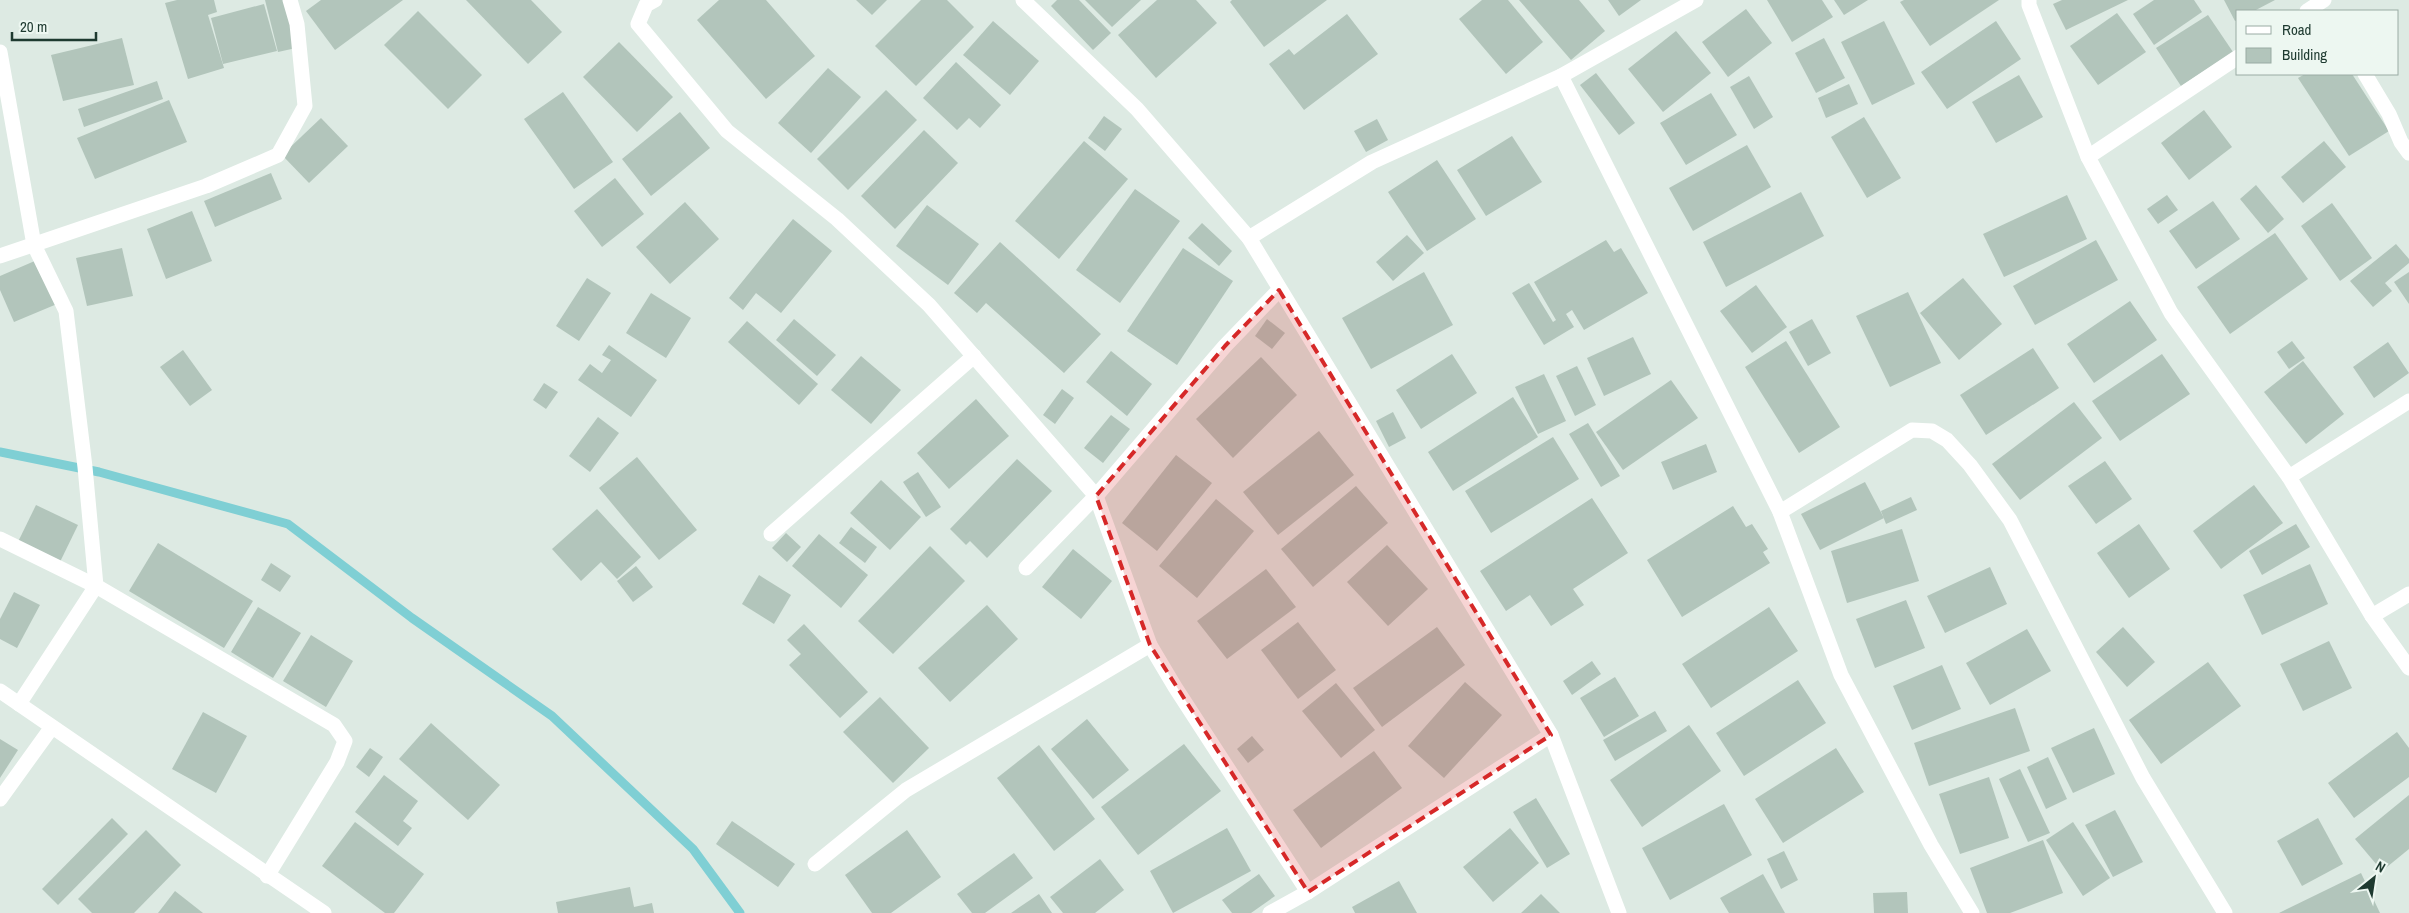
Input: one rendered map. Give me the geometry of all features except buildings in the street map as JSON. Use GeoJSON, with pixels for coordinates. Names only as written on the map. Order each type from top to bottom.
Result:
{"type":"FeatureCollection","features":[{"type":"Feature","properties":{"kind":"street"},"geometry":{"type":"LineString","coordinates":[[0,256],[206,186],[278,155],[305,106],[297,24],[290,0]]}},
{"type":"Feature","properties":{"kind":"street"},"geometry":{"type":"LineString","coordinates":[[655,0],[646,5],[638,24],[727,131],[837,219],[929,305],[1096,496],[1150,645],[1175,687],[1308,892]]}},
{"type":"Feature","properties":{"kind":"street"},"geometry":{"type":"LineString","coordinates":[[1023,0],[1137,109],[1249,238],[1551,735],[1619,913]]}},
{"type":"Feature","properties":{"kind":"street"},"geometry":{"type":"LineString","coordinates":[[1249,238],[1372,162],[1561,76],[1696,0]]}},
{"type":"Feature","properties":{"kind":"street"},"geometry":{"type":"LineString","coordinates":[[2029,0],[2029,6],[2088,157],[2170,312],[2289,477],[2372,616],[2409,668]]}},
{"type":"Feature","properties":{"kind":"street"},"geometry":{"type":"LineString","coordinates":[[2309,10],[2324,4]]}},
{"type":"Feature","properties":{"kind":"street"},"geometry":{"type":"LineString","coordinates":[[0,52],[34,245],[66,311],[85,467],[96,586],[19,704]]}},
{"type":"Feature","properties":{"kind":"street"},"geometry":{"type":"LineString","coordinates":[[2088,157],[2236,58]]}},
{"type":"Feature","properties":{"kind":"street"},"geometry":{"type":"LineString","coordinates":[[2366,75],[2389,114],[2401,142],[2409,153]]}},
{"type":"Feature","properties":{"kind":"street"},"geometry":{"type":"LineString","coordinates":[[1561,76],[1780,512],[1841,675],[1931,845],[1972,913]]}},
{"type":"Feature","properties":{"kind":"street"},"geometry":{"type":"LineString","coordinates":[[1026,568],[1096,496],[1225,346],[1279,290]]}},
{"type":"Feature","properties":{"kind":"street"},"geometry":{"type":"LineString","coordinates":[[771,534],[974,356]]}},
{"type":"Feature","properties":{"kind":"street"},"geometry":{"type":"LineString","coordinates":[[2289,477],[2409,401]]}},
{"type":"Feature","properties":{"kind":"street"},"geometry":{"type":"LineString","coordinates":[[1780,512],[1912,430],[1932,431],[1947,440],[1970,465],[2010,520],[2142,778],[2225,913]]}},
{"type":"Feature","properties":{"kind":"street"},"geometry":{"type":"LineString","coordinates":[[0,539],[96,586],[334,725],[345,741],[337,762],[267,876]]}},
{"type":"Feature","properties":{"kind":"street"},"geometry":{"type":"LineString","coordinates":[[2372,616],[2409,594]]}},
{"type":"Feature","properties":{"kind":"street"},"geometry":{"type":"LineString","coordinates":[[815,864],[906,790],[1150,645]]}},
{"type":"Feature","properties":{"kind":"street"},"geometry":{"type":"LineString","coordinates":[[0,691],[267,876],[324,913]]}},
{"type":"Feature","properties":{"kind":"street"},"geometry":{"type":"LineString","coordinates":[[0,800],[52,726]]}},
{"type":"Feature","properties":{"kind":"street"},"geometry":{"type":"LineString","coordinates":[[1270,913],[1308,892],[1551,735]]}},
{"type":"Feature","properties":{"kind":"highlighted area"},"geometry":{"type":"Polygon","coordinates":[[[1279,290],[1551,735],[1308,892],[1150,645],[1096,496],[1225,346],[1279,290]]]}},
{"type":"Feature","properties":{"kind":"waterway"},"geometry":{"type":"LineString","coordinates":[[0,452],[99,472],[288,524],[412,618],[552,716],[693,849],[740,913]]}}]}
